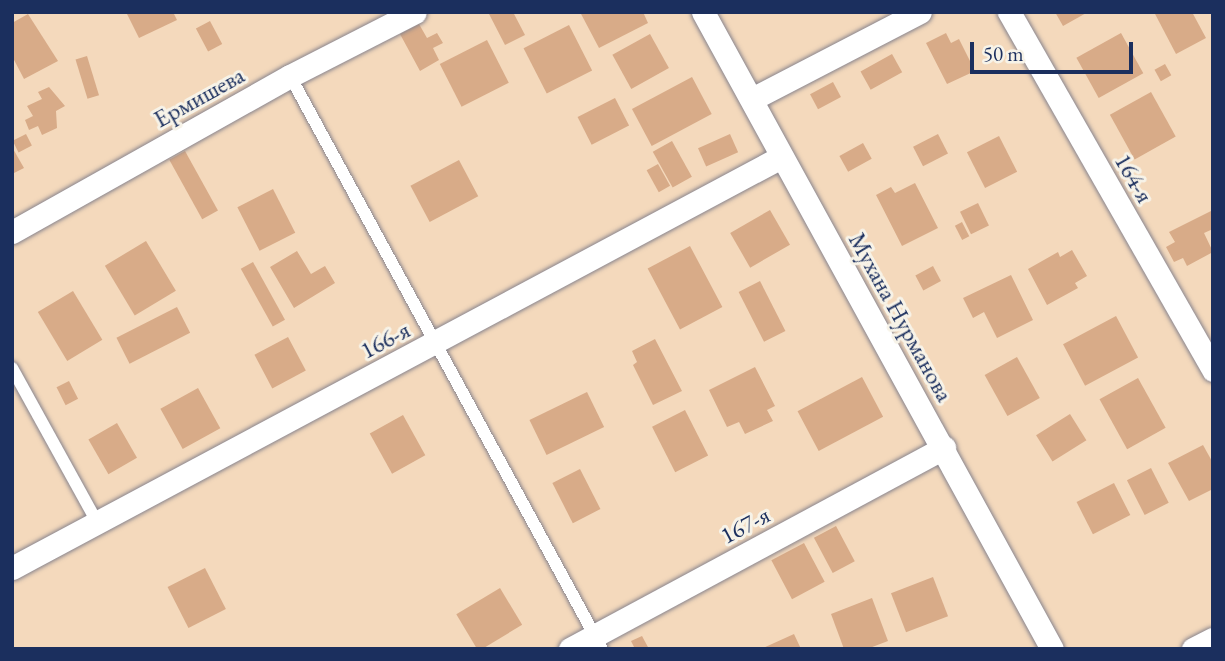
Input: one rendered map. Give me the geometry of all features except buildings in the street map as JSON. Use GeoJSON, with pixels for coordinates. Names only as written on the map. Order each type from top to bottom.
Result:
{"type":"FeatureCollection","features":[{"type":"Feature","properties":{"kind":"street","name":"Ермишева"},"geometry":{"type":"LineString","coordinates":[[12,232],[290,76],[415,12]]}},
{"type":"Feature","properties":{"kind":"street","name":"Мухана Нурманова"},"geometry":{"type":"LineString","coordinates":[[703,12],[1052,649]]}},
{"type":"Feature","properties":{"kind":"street"},"geometry":{"type":"LineString","coordinates":[[752,99],[920,12]]}},
{"type":"Feature","properties":{"kind":"street","name":"164-я"},"geometry":{"type":"LineString","coordinates":[[1009,12],[1213,370]]}},
{"type":"Feature","properties":{"kind":"street","name":"166-я"},"geometry":{"type":"LineString","coordinates":[[12,568],[781,157]]}},
{"type":"Feature","properties":{"kind":"street","name":"167-я"},"geometry":{"type":"LineString","coordinates":[[570,649],[598,642],[944,448]]}},
{"type":"Feature","properties":{"kind":"street"},"geometry":{"type":"LineString","coordinates":[[1193,649],[1213,639]]}},
{"type":"Feature","properties":{"kind":"lane"},"geometry":{"type":"LineString","coordinates":[[290,76],[598,642]]}},
{"type":"Feature","properties":{"kind":"lane"},"geometry":{"type":"LineString","coordinates":[[12,368],[98,524]]}}]}
